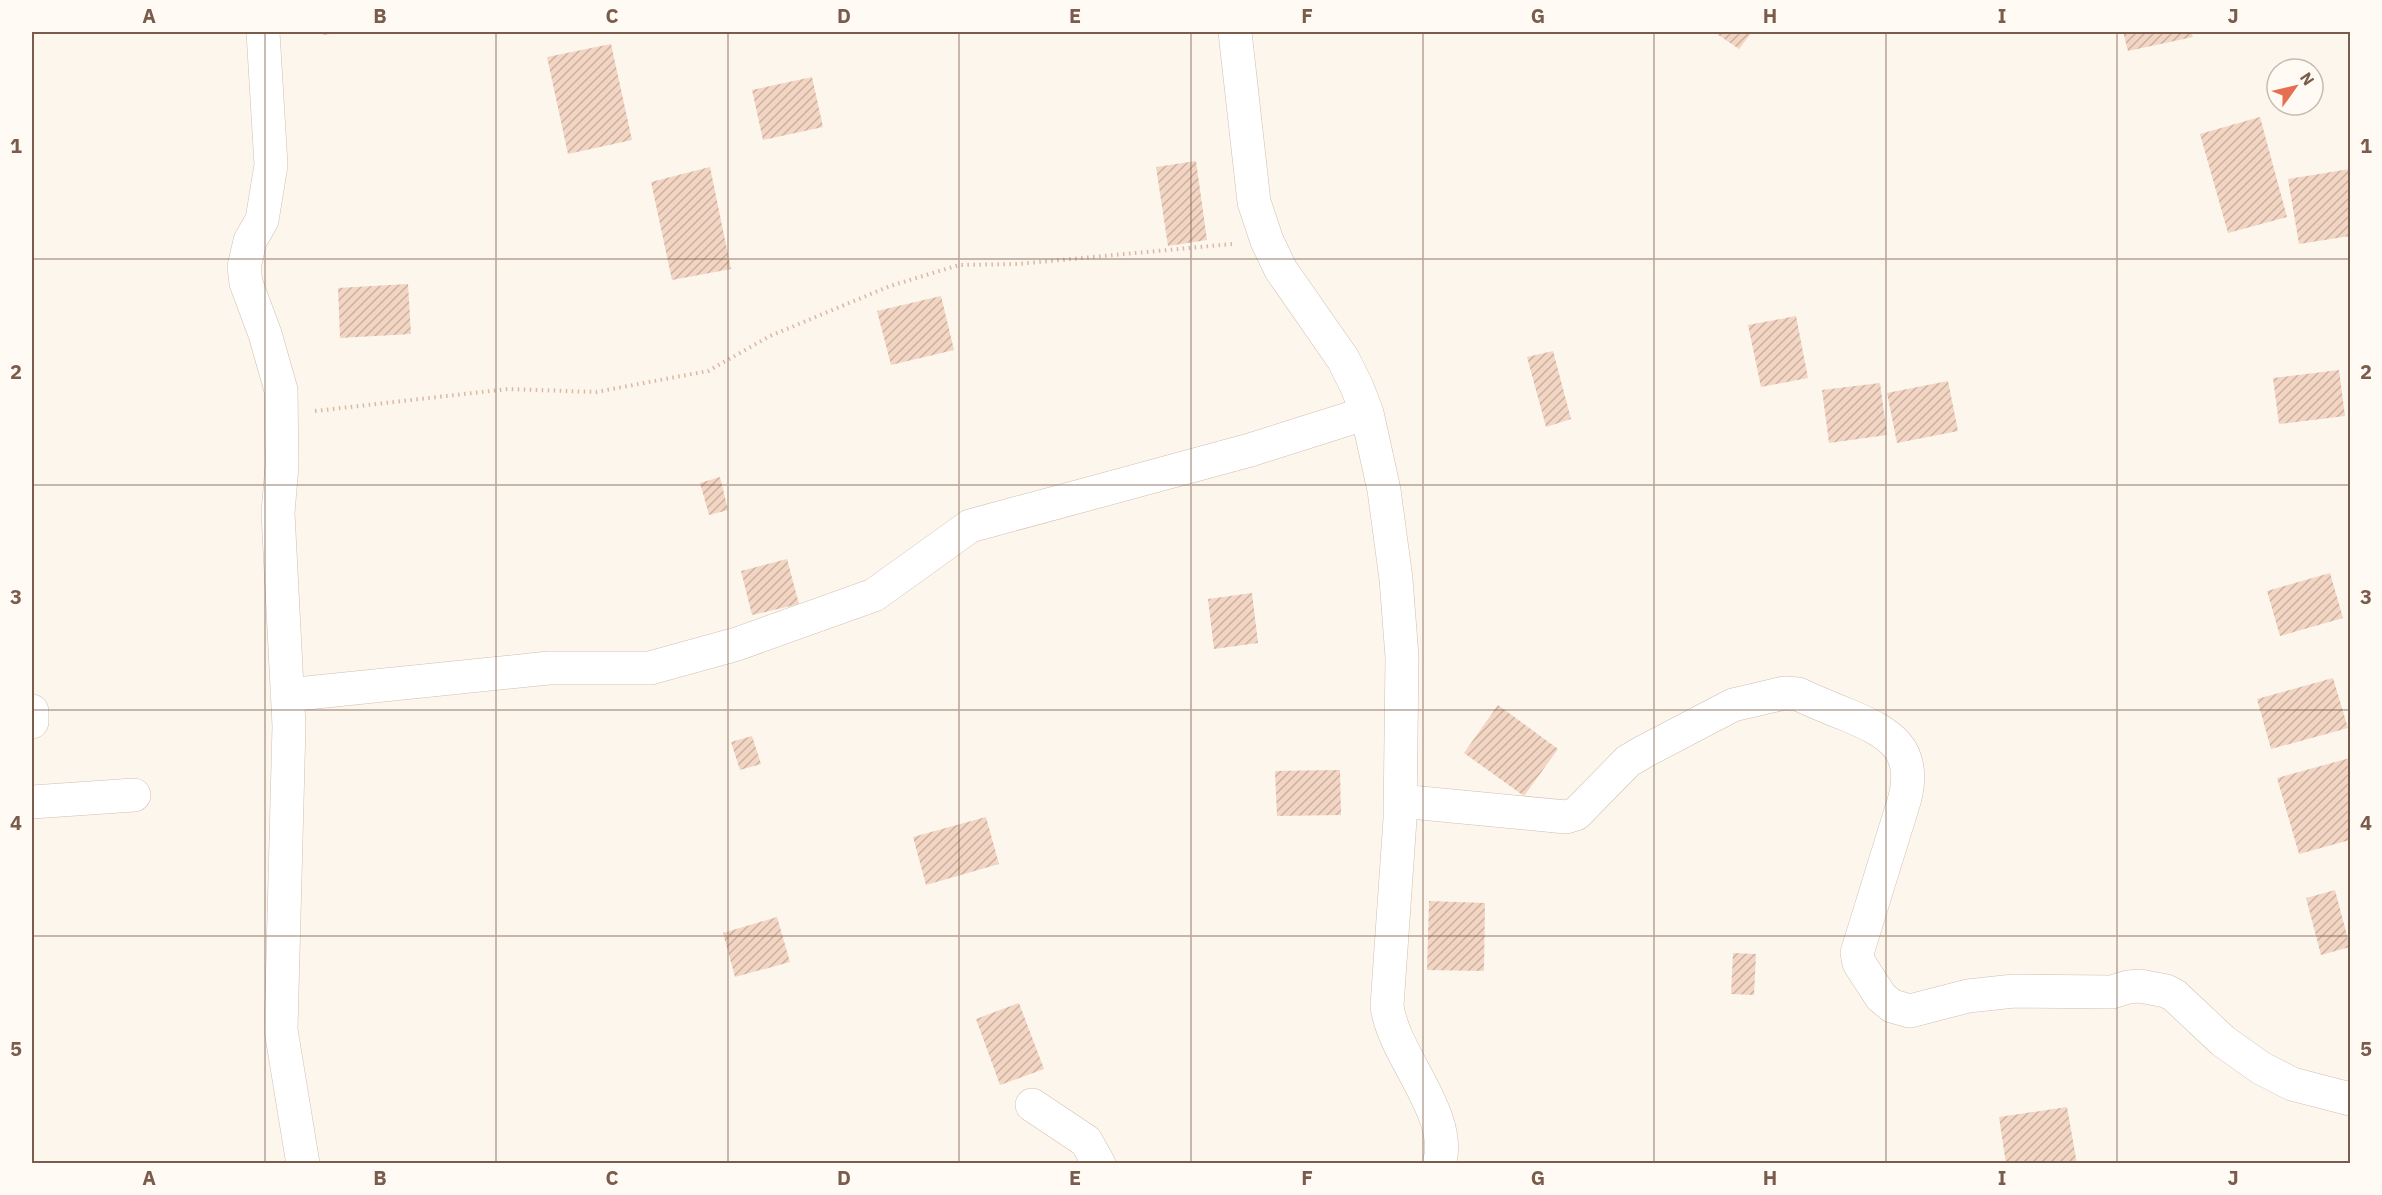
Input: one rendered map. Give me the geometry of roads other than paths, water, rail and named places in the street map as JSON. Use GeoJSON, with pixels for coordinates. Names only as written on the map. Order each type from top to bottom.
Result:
{"type":"FeatureCollection","features":[{"type":"Feature","properties":{"kind":"street"},"geometry":{"type":"LineString","coordinates":[[263,32],[271,165],[262,220],[250,241],[244,267],[246,283],[265,334],[281,390],[282,465],[278,513],[289,726],[281,1030],[303,1164]]}},
{"type":"Feature","properties":{"kind":"street"},"geometry":{"type":"LineString","coordinates":[[1235,32],[1254,202],[1267,241],[1281,270],[1343,359],[1367,413],[1384,490],[1396,579],[1402,657],[1400,801],[1388,1016],[1423,1090],[1443,1141],[1439,1164]]}},
{"type":"Feature","properties":{"kind":"street"},"geometry":{"type":"LineString","coordinates":[[287,695],[549,668],[650,668],[737,644],[874,595],[970,526],[1250,450],[1367,413]]}},
{"type":"Feature","properties":{"kind":"street"},"geometry":{"type":"LineString","coordinates":[[1400,801],[1566,817],[1576,814],[1628,761],[1645,751],[1733,705],[1784,693],[1798,694],[1882,730],[1899,747],[1905,760],[1908,787],[1857,953],[1859,963],[1881,998],[1892,1006],[1910,1011],[1968,996],[2014,991],[2112,992],[2128,987],[2153,988],[2174,995],[2223,1041],[2261,1068],[2292,1084],[2350,1099]]}},
{"type":"Feature","properties":{"kind":"street"},"geometry":{"type":"LineString","coordinates":[[32,711],[32,722]]}},
{"type":"Feature","properties":{"kind":"street"},"geometry":{"type":"LineString","coordinates":[[32,802],[134,795]]}},
{"type":"Feature","properties":{"kind":"street"},"geometry":{"type":"LineString","coordinates":[[1032,1105],[1086,1142],[1100,1164]]}}]}
